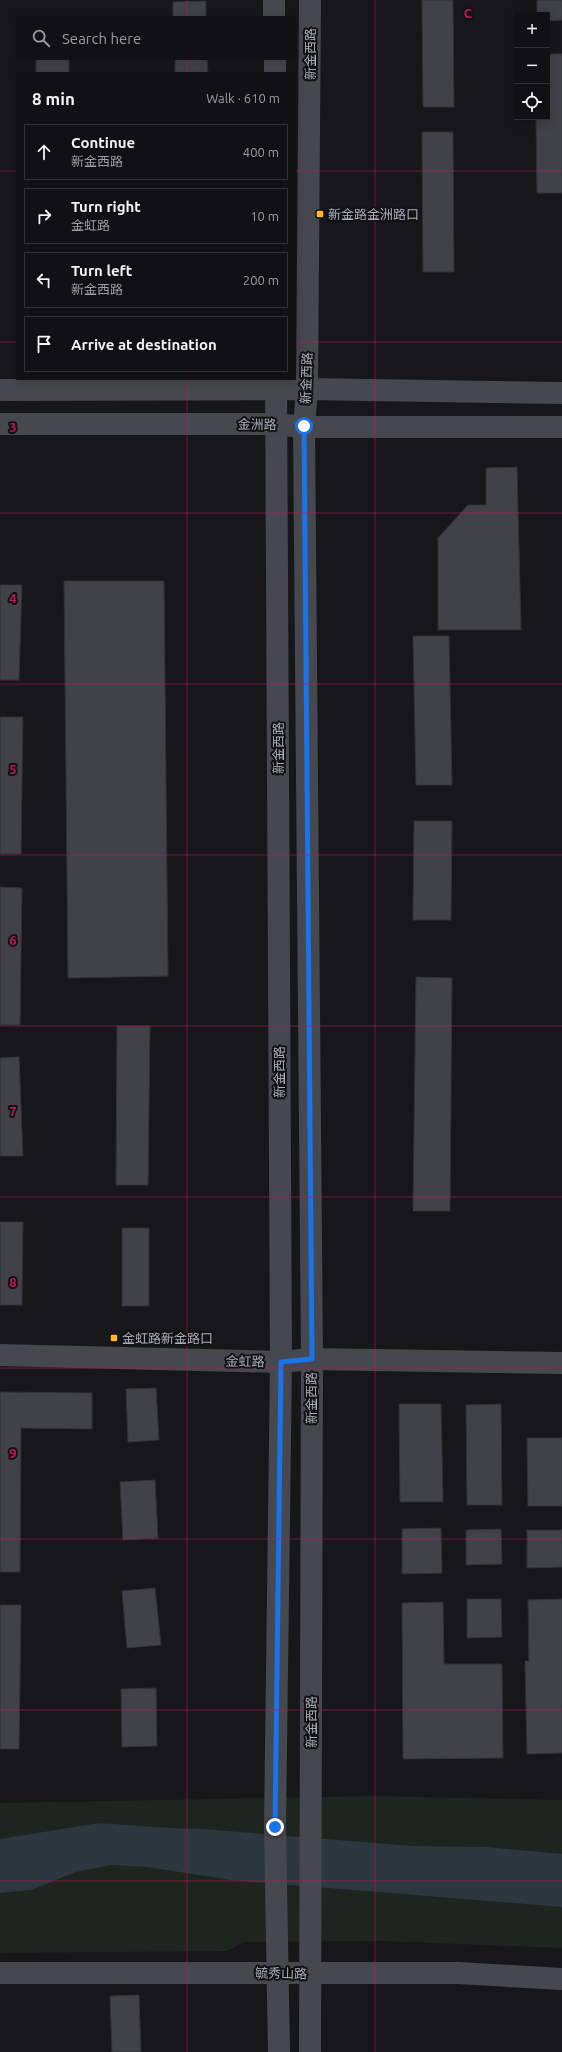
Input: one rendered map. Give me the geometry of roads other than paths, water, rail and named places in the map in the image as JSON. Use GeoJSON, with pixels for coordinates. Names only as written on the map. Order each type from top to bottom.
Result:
{"type":"FeatureCollection","features":[{"type":"Feature","properties":{"kind":"main road"},"geometry":{"type":"LineString","coordinates":[[274,0],[274,16]]}},
{"type":"Feature","properties":{"kind":"main road","name":"新金西路"},"geometry":{"type":"LineString","coordinates":[[310,0],[307,389],[304,426],[312,1359],[312,1901],[310,2052]]}},
{"type":"Feature","properties":{"kind":"main road"},"geometry":{"type":"LineString","coordinates":[[274,60],[275,72]]}},
{"type":"Feature","properties":{"kind":"main road"},"geometry":{"type":"LineString","coordinates":[[0,390],[276,384],[307,389],[562,393]]}},
{"type":"Feature","properties":{"kind":"main road","name":"新金西路"},"geometry":{"type":"LineString","coordinates":[[276,384],[281,1362],[275,1827],[279,1972],[279,2052]]}},
{"type":"Feature","properties":{"kind":"main road","name":"金洲路"},"geometry":{"type":"LineString","coordinates":[[0,424],[276,424],[304,426],[562,427]]}},
{"type":"Feature","properties":{"kind":"main road","name":"金虹路"},"geometry":{"type":"LineString","coordinates":[[0,1355],[281,1362],[312,1359],[562,1363]]}},
{"type":"Feature","properties":{"kind":"main road","name":"毓秀山路"},"geometry":{"type":"LineString","coordinates":[[0,1973],[279,1972],[311,1974],[458,1972],[562,1979]]}},
{"type":"Feature","properties":{"kind":"place","name":"新金路金洲路口"},"geometry":{"type":"Point","coordinates":[320,214]}},
{"type":"Feature","properties":{"kind":"place","name":"金虹路新金路口"},"geometry":{"type":"Point","coordinates":[114,1338]}}]}
